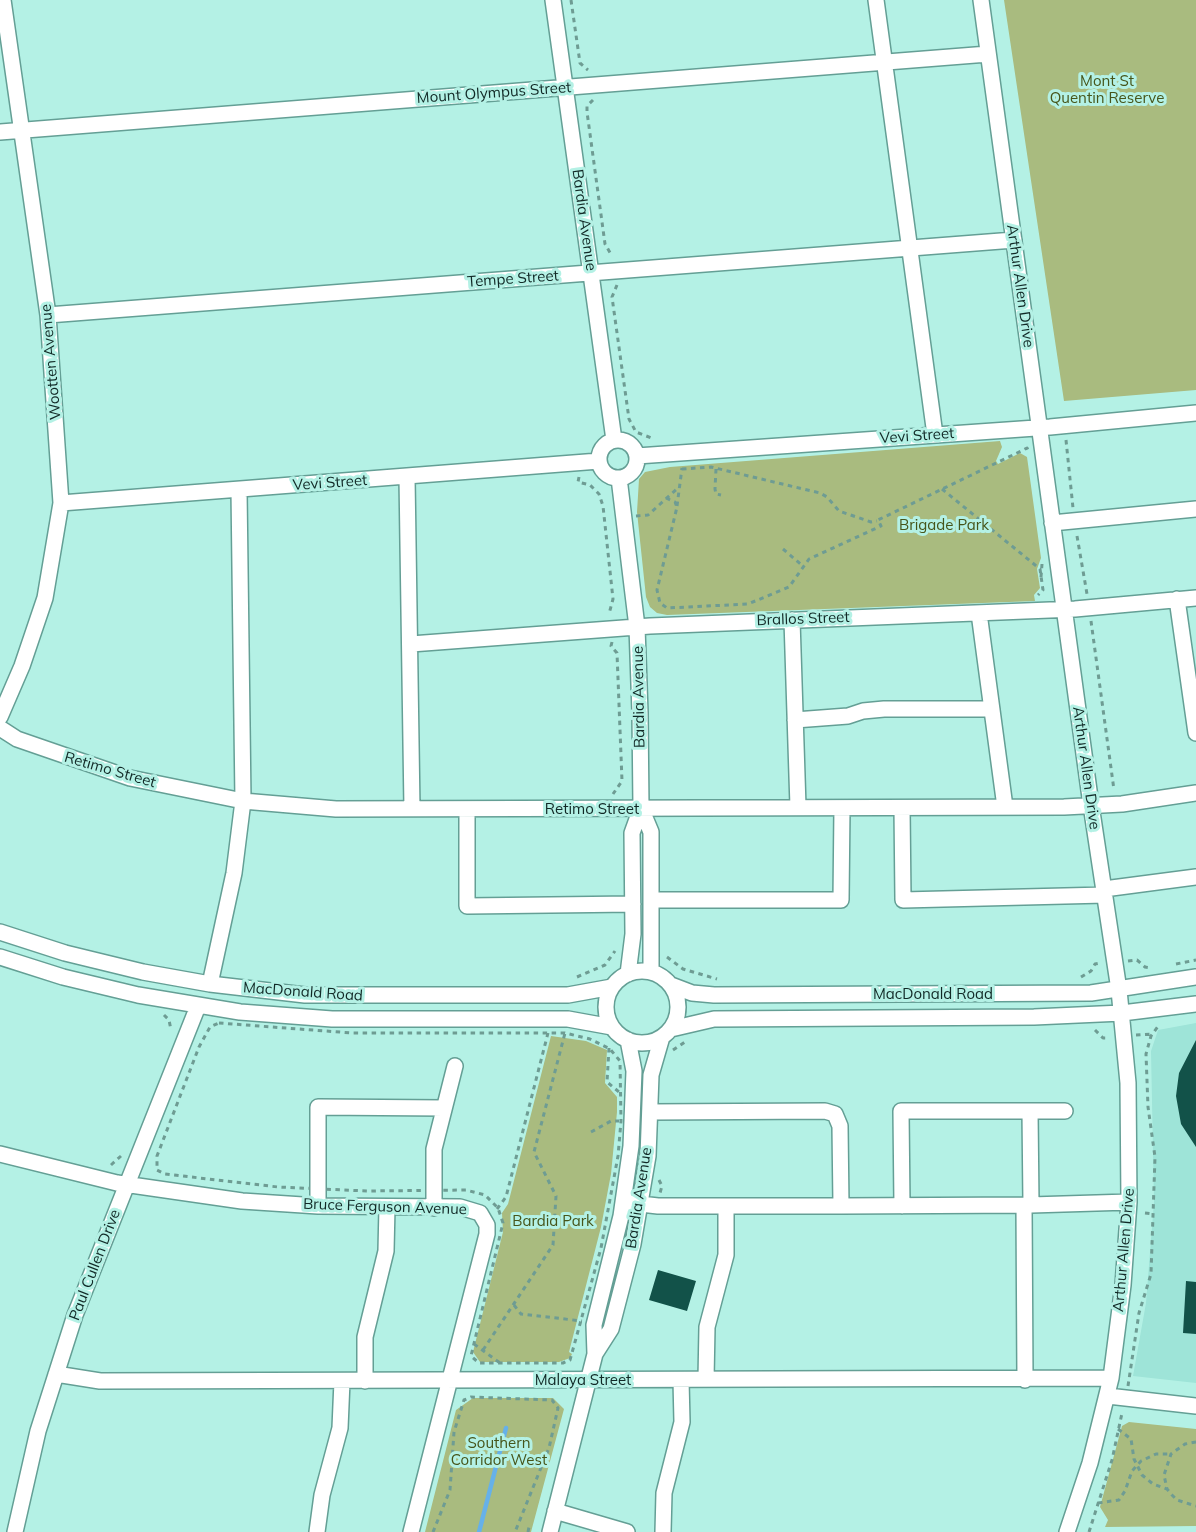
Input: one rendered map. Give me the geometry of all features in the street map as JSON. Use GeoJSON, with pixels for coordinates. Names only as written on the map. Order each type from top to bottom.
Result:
{"type":"FeatureCollection","features":[{"type":"Feature","properties":{"kind":"street","name":"Wootten Avenue"},"geometry":{"type":"LineString","coordinates":[[0,717],[22,666],[42,608],[54,559],[61,503],[48,315],[3,0]]}},
{"type":"Feature","properties":{"kind":"street","name":"Bardia Avenue"},"geometry":{"type":"LineString","coordinates":[[553,0],[614,440]]}},
{"type":"Feature","properties":{"kind":"street"},"geometry":{"type":"LineString","coordinates":[[876,0],[934,435]]}},
{"type":"Feature","properties":{"kind":"street","name":"Arthur Allen Drive"},"geometry":{"type":"LineString","coordinates":[[981,0],[1091,806],[1119,990],[1128,1083],[1130,1202],[1123,1285],[1111,1378],[1108,1396],[1067,1532]]}},
{"type":"Feature","properties":{"kind":"street","name":"Mount Olympus Street"},"geometry":{"type":"LineString","coordinates":[[0,132],[988,54]]}},
{"type":"Feature","properties":{"kind":"street","name":"Tempe Street"},"geometry":{"type":"LineString","coordinates":[[48,315],[1014,240]]}},
{"type":"Feature","properties":{"kind":"street","name":"Vevi Street"},"geometry":{"type":"LineString","coordinates":[[637,456],[1039,427],[1196,412]]}},
{"type":"Feature","properties":{"kind":"street"},"geometry":{"type":"LineString","coordinates":[[614,440],[632,445],[637,456],[631,473],[619,478],[603,472],[599,461],[604,445],[614,440]]}},
{"type":"Feature","properties":{"kind":"street","name":"Vevi Street"},"geometry":{"type":"LineString","coordinates":[[61,503],[599,461]]}},
{"type":"Feature","properties":{"kind":"street"},"geometry":{"type":"LineString","coordinates":[[408,477],[412,809]]}},
{"type":"Feature","properties":{"kind":"street","name":"Bardia Avenue"},"geometry":{"type":"LineString","coordinates":[[619,478],[637,627],[641,808],[651,832],[651,972]]}},
{"type":"Feature","properties":{"kind":"street"},"geometry":{"type":"LineString","coordinates":[[210,984],[234,873],[243,801],[239,490]]}},
{"type":"Feature","properties":{"kind":"street"},"geometry":{"type":"LineString","coordinates":[[1052,523],[1196,509]]}},
{"type":"Feature","properties":{"kind":"street","name":"Brallos Street"},"geometry":{"type":"LineString","coordinates":[[411,644],[637,627],[1064,609],[1196,598]]}},
{"type":"Feature","properties":{"kind":"street"},"geometry":{"type":"LineString","coordinates":[[1177,599],[1196,733]]}},
{"type":"Feature","properties":{"kind":"street"},"geometry":{"type":"LineString","coordinates":[[979,613],[1005,807]]}},
{"type":"Feature","properties":{"kind":"street"},"geometry":{"type":"LineString","coordinates":[[792,620],[798,807]]}},
{"type":"Feature","properties":{"kind":"street"},"geometry":{"type":"LineString","coordinates":[[795,720],[848,716],[863,711],[885,709],[992,709]]}},
{"type":"Feature","properties":{"kind":"street","name":"Retimo Street"},"geometry":{"type":"LineString","coordinates":[[0,728],[17,739],[111,772],[182,790],[243,801],[336,809],[1091,806],[1196,793]]}},
{"type":"Feature","properties":{"kind":"street","name":"Bardia Avenue"},"geometry":{"type":"LineString","coordinates":[[628,974],[633,904],[632,832],[641,808]]}},
{"type":"Feature","properties":{"kind":"street"},"geometry":{"type":"LineString","coordinates":[[651,900],[842,900],[842,808]]}},
{"type":"Feature","properties":{"kind":"street"},"geometry":{"type":"LineString","coordinates":[[902,808],[903,900],[1104,892],[1196,877]]}},
{"type":"Feature","properties":{"kind":"street"},"geometry":{"type":"LineString","coordinates":[[467,809],[467,906],[633,904]]}},
{"type":"Feature","properties":{"kind":"street","name":"MacDonald Road"},"geometry":{"type":"LineString","coordinates":[[0,932],[76,956],[143,972],[210,984],[306,995],[399,997],[568,995],[612,987]]}},
{"type":"Feature","properties":{"kind":"street","name":"MacDonald Road"},"geometry":{"type":"LineString","coordinates":[[0,957],[93,985],[198,1006],[332,1019],[568,1019],[612,1027]]}},
{"type":"Feature","properties":{"kind":"street"},"geometry":{"type":"LineString","coordinates":[[651,972],[671,985],[678,1007],[666,1033],[651,1042],[628,1040],[612,1027],[606,1007],[612,987],[628,974],[651,972]]}},
{"type":"Feature","properties":{"kind":"street","name":"MacDonald Road"},"geometry":{"type":"LineString","coordinates":[[671,985],[692,993],[714,996],[1119,990],[1196,978]]}},
{"type":"Feature","properties":{"kind":"street","name":"MacDonald Road"},"geometry":{"type":"LineString","coordinates":[[666,1033],[714,1019],[1034,1017],[1122,1013],[1196,1004]]}},
{"type":"Feature","properties":{"kind":"street","name":"Paul Cullen Drive"},"geometry":{"type":"LineString","coordinates":[[15,1532],[38,1431],[75,1315],[198,1006]]}},
{"type":"Feature","properties":{"kind":"street","name":"Bardia Avenue"},"geometry":{"type":"LineString","coordinates":[[595,1354],[611,1329],[641,1205],[651,1112],[651,1075],[666,1033]]}},
{"type":"Feature","properties":{"kind":"street","name":"Bardia Avenue"},"geometry":{"type":"LineString","coordinates":[[550,1532],[595,1354],[594,1325],[623,1202],[634,1094],[634,1071],[628,1040]]}},
{"type":"Feature","properties":{"kind":"street"},"geometry":{"type":"LineString","coordinates":[[434,1208],[434,1149],[455,1066]]}},
{"type":"Feature","properties":{"kind":"street"},"geometry":{"type":"LineString","coordinates":[[318,1206],[318,1107],[444,1108]]}},
{"type":"Feature","properties":{"kind":"street"},"geometry":{"type":"LineString","coordinates":[[651,1112],[825,1111],[835,1114],[840,1126],[841,1206]]}},
{"type":"Feature","properties":{"kind":"street"},"geometry":{"type":"LineString","coordinates":[[902,1206],[901,1111],[1065,1111]]}},
{"type":"Feature","properties":{"kind":"street"},"geometry":{"type":"LineString","coordinates":[[1025,1380],[1030,1111]]}},
{"type":"Feature","properties":{"kind":"street","name":"Bruce Ferguson Avenue"},"geometry":{"type":"LineString","coordinates":[[0,1154],[127,1185],[243,1201],[318,1206],[471,1208],[480,1212],[487,1226],[411,1532]]}},
{"type":"Feature","properties":{"kind":"street"},"geometry":{"type":"LineString","coordinates":[[623,1202],[641,1205],[902,1206],[1130,1202]]}},
{"type":"Feature","properties":{"kind":"street"},"geometry":{"type":"LineString","coordinates":[[706,1379],[707,1328],[726,1256],[726,1206]]}},
{"type":"Feature","properties":{"kind":"street"},"geometry":{"type":"LineString","coordinates":[[365,1381],[366,1331],[386,1251],[387,1207]]}},
{"type":"Feature","properties":{"kind":"street","name":"Malaya Street"},"geometry":{"type":"LineString","coordinates":[[56,1374],[100,1381],[1111,1378]]}},
{"type":"Feature","properties":{"kind":"street"},"geometry":{"type":"LineString","coordinates":[[663,1532],[664,1493],[682,1422],[681,1380]]}},
{"type":"Feature","properties":{"kind":"street"},"geometry":{"type":"LineString","coordinates":[[317,1532],[322,1496],[340,1428],[342,1381]]}},
{"type":"Feature","properties":{"kind":"street"},"geometry":{"type":"LineString","coordinates":[[1108,1396],[1196,1407]]}},
{"type":"Feature","properties":{"kind":"street"},"geometry":{"type":"LineString","coordinates":[[555,1511],[627,1532]]}},
{"type":"Feature","properties":{"kind":"path"},"geometry":{"type":"LineString","coordinates":[[572,0],[580,63],[590,72]]}},
{"type":"Feature","properties":{"kind":"path"},"geometry":{"type":"LineString","coordinates":[[592,100],[586,112],[606,249],[614,257]]}},
{"type":"Feature","properties":{"kind":"path"},"geometry":{"type":"LineString","coordinates":[[618,285],[612,297],[629,419],[636,432],[657,439]]}},
{"type":"Feature","properties":{"kind":"path"},"geometry":{"type":"LineString","coordinates":[[878,520],[881,526],[819,553],[804,567],[789,587],[754,603],[667,608],[660,603],[657,590],[682,470],[716,469],[820,493],[827,497],[839,511],[871,522],[1028,448],[1029,459]]}},
{"type":"Feature","properties":{"kind":"path"},"geometry":{"type":"LineString","coordinates":[[716,469],[715,489],[716,494],[721,495]]}},
{"type":"Feature","properties":{"kind":"path"},"geometry":{"type":"LineString","coordinates":[[578,482],[590,485],[599,494],[603,506],[613,599],[609,614]]}},
{"type":"Feature","properties":{"kind":"path"},"geometry":{"type":"LineString","coordinates":[[648,515],[678,488]]}},
{"type":"Feature","properties":{"kind":"path"},"geometry":{"type":"LineString","coordinates":[[942,489],[1040,569],[1042,590],[1038,596]]}},
{"type":"Feature","properties":{"kind":"path"},"geometry":{"type":"LineString","coordinates":[[666,498],[675,502],[676,507]]}},
{"type":"Feature","properties":{"kind":"path"},"geometry":{"type":"LineString","coordinates":[[783,549],[804,567]]}},
{"type":"Feature","properties":{"kind":"path"},"geometry":{"type":"LineString","coordinates":[[1041,577],[1043,559]]}},
{"type":"Feature","properties":{"kind":"path"},"geometry":{"type":"LineString","coordinates":[[1091,622],[1112,786],[1115,792]]}},
{"type":"Feature","properties":{"kind":"path"},"geometry":{"type":"LineString","coordinates":[[611,646],[617,653],[621,780],[612,794]]}},
{"type":"Feature","properties":{"kind":"path"},"geometry":{"type":"LineString","coordinates":[[574,977],[605,965],[616,946]]}},
{"type":"Feature","properties":{"kind":"path"},"geometry":{"type":"LineString","coordinates":[[663,951],[669,960],[683,969],[721,979]]}},
{"type":"Feature","properties":{"kind":"path"},"geometry":{"type":"LineString","coordinates":[[1137,960],[1148,968]]}},
{"type":"Feature","properties":{"kind":"path"},"geometry":{"type":"LineString","coordinates":[[1080,977],[1091,972],[1095,964]]}},
{"type":"Feature","properties":{"kind":"path"},"geometry":{"type":"LineString","coordinates":[[158,1013],[169,1020],[172,1027],[170,1036]]}},
{"type":"Feature","properties":{"kind":"path"},"geometry":{"type":"LineString","coordinates":[[1152,1034],[1157,1026]]}},
{"type":"Feature","properties":{"kind":"path"},"geometry":{"type":"LineString","coordinates":[[1090,1029],[1096,1030],[1103,1038]]}},
{"type":"Feature","properties":{"kind":"path"},"geometry":{"type":"LineString","coordinates":[[498,1209],[506,1197],[548,1033]]}},
{"type":"Feature","properties":{"kind":"path"},"geometry":{"type":"LineString","coordinates":[[483,1350],[553,1245],[556,1196],[534,1152],[567,1033],[591,1039],[609,1048],[620,1061],[621,1094],[607,1082],[609,1048]]}},
{"type":"Feature","properties":{"kind":"path"},"geometry":{"type":"LineString","coordinates":[[667,1060],[673,1050],[692,1039]]}},
{"type":"Feature","properties":{"kind":"path"},"geometry":{"type":"LineString","coordinates":[[199,1047],[157,1156],[157,1170],[165,1174],[203,1179],[318,1190],[475,1192],[490,1198],[498,1209],[503,1223],[471,1351],[474,1360],[479,1363],[563,1363],[570,1360],[575,1349]]}},
{"type":"Feature","properties":{"kind":"path"},"geometry":{"type":"LineString","coordinates":[[591,1132],[611,1120],[621,1120]]}},
{"type":"Feature","properties":{"kind":"path"},"geometry":{"type":"LineString","coordinates":[[1145,1213],[1154,1214]]}},
{"type":"Feature","properties":{"kind":"path"},"geometry":{"type":"LineString","coordinates":[[514,1305],[521,1314],[582,1321]]}},
{"type":"Feature","properties":{"kind":"path"},"geometry":{"type":"LineString","coordinates":[[473,1342],[501,1363]]}},
{"type":"Feature","properties":{"kind":"path"},"geometry":{"type":"LineString","coordinates":[[433,1532],[450,1490],[454,1432],[464,1400],[471,1398],[552,1400],[558,1408],[549,1448],[515,1532]]}},
{"type":"Feature","properties":{"kind":"path"},"geometry":{"type":"LineString","coordinates":[[1118,1429],[1131,1439],[1136,1464],[1147,1480],[1167,1489],[1177,1500],[1196,1506]]}},
{"type":"Feature","properties":{"kind":"path"},"geometry":{"type":"LineString","coordinates":[[1098,1503],[1119,1500],[1136,1464],[1156,1454],[1171,1454],[1185,1444],[1196,1442]]}},
{"type":"Feature","properties":{"kind":"path"},"geometry":{"type":"LineString","coordinates":[[1167,1489],[1164,1475],[1171,1454]]}},
{"type":"Feature","properties":{"kind":"path"},"geometry":{"type":"LineString","coordinates":[[1089,1532],[1093,1519]]}},
{"type":"Feature","properties":{"kind":"path"},"geometry":{"type":"LineString","coordinates":[[528,1532],[529,1527]]}},
{"type":"Feature","properties":{"kind":"shaded area"},"geometry":{"type":"Polygon","coordinates":[[[1196,1023],[1196,1383],[1133,1376],[1146,1303],[1154,1202],[1151,1051],[1158,1030],[1196,1023]]]}},
{"type":"Feature","properties":{"kind":"green space","name":"Mont St Quentin Reserve"},"geometry":{"type":"Polygon","coordinates":[[[1004,0],[1196,0],[1196,390],[1064,401],[1004,0]]]}},
{"type":"Feature","properties":{"kind":"green space","name":"Brigade Park"},"geometry":{"type":"Polygon","coordinates":[[[1000,441],[1002,447],[996,461],[998,464],[1020,453],[1027,457],[1041,558],[1037,569],[1040,588],[1034,595],[1035,601],[667,615],[657,613],[650,607],[646,597],[637,512],[639,479],[645,472],[670,467],[1000,441]]]}},
{"type":"Feature","properties":{"kind":"green space","name":"Bardia Park"},"geometry":{"type":"Polygon","coordinates":[[[551,1036],[586,1041],[607,1050],[605,1083],[617,1097],[617,1112],[611,1174],[601,1227],[569,1352],[572,1354],[570,1358],[559,1362],[480,1362],[473,1352],[503,1232],[502,1213],[508,1204],[551,1036]]]}},
{"type":"Feature","properties":{"kind":"green space","name":"Southern Corridor West"},"geometry":{"type":"Polygon","coordinates":[[[473,1398],[553,1398],[564,1409],[531,1532],[425,1532],[456,1410],[473,1398]]]}},
{"type":"Feature","properties":{"kind":"green space"},"geometry":{"type":"Polygon","coordinates":[[[1129,1422],[1196,1429],[1196,1526],[1105,1527],[1108,1520],[1100,1507],[1122,1426],[1129,1422]]]}},
{"type":"Feature","properties":{"kind":"building"},"geometry":{"type":"Polygon","coordinates":[[[1196,1040],[1196,1147],[1181,1124],[1176,1096],[1179,1073],[1196,1040]]]}},
{"type":"Feature","properties":{"kind":"building"},"geometry":{"type":"Polygon","coordinates":[[[658,1270],[696,1281],[687,1311],[649,1300],[658,1270]]]}},
{"type":"Feature","properties":{"kind":"building"},"geometry":{"type":"Polygon","coordinates":[[[1186,1281],[1196,1282],[1196,1334],[1183,1333],[1186,1281]]]}},
{"type":"Feature","properties":{"kind":"waterway"},"geometry":{"type":"LineString","coordinates":[[479,1532],[506,1428]]}}]}
